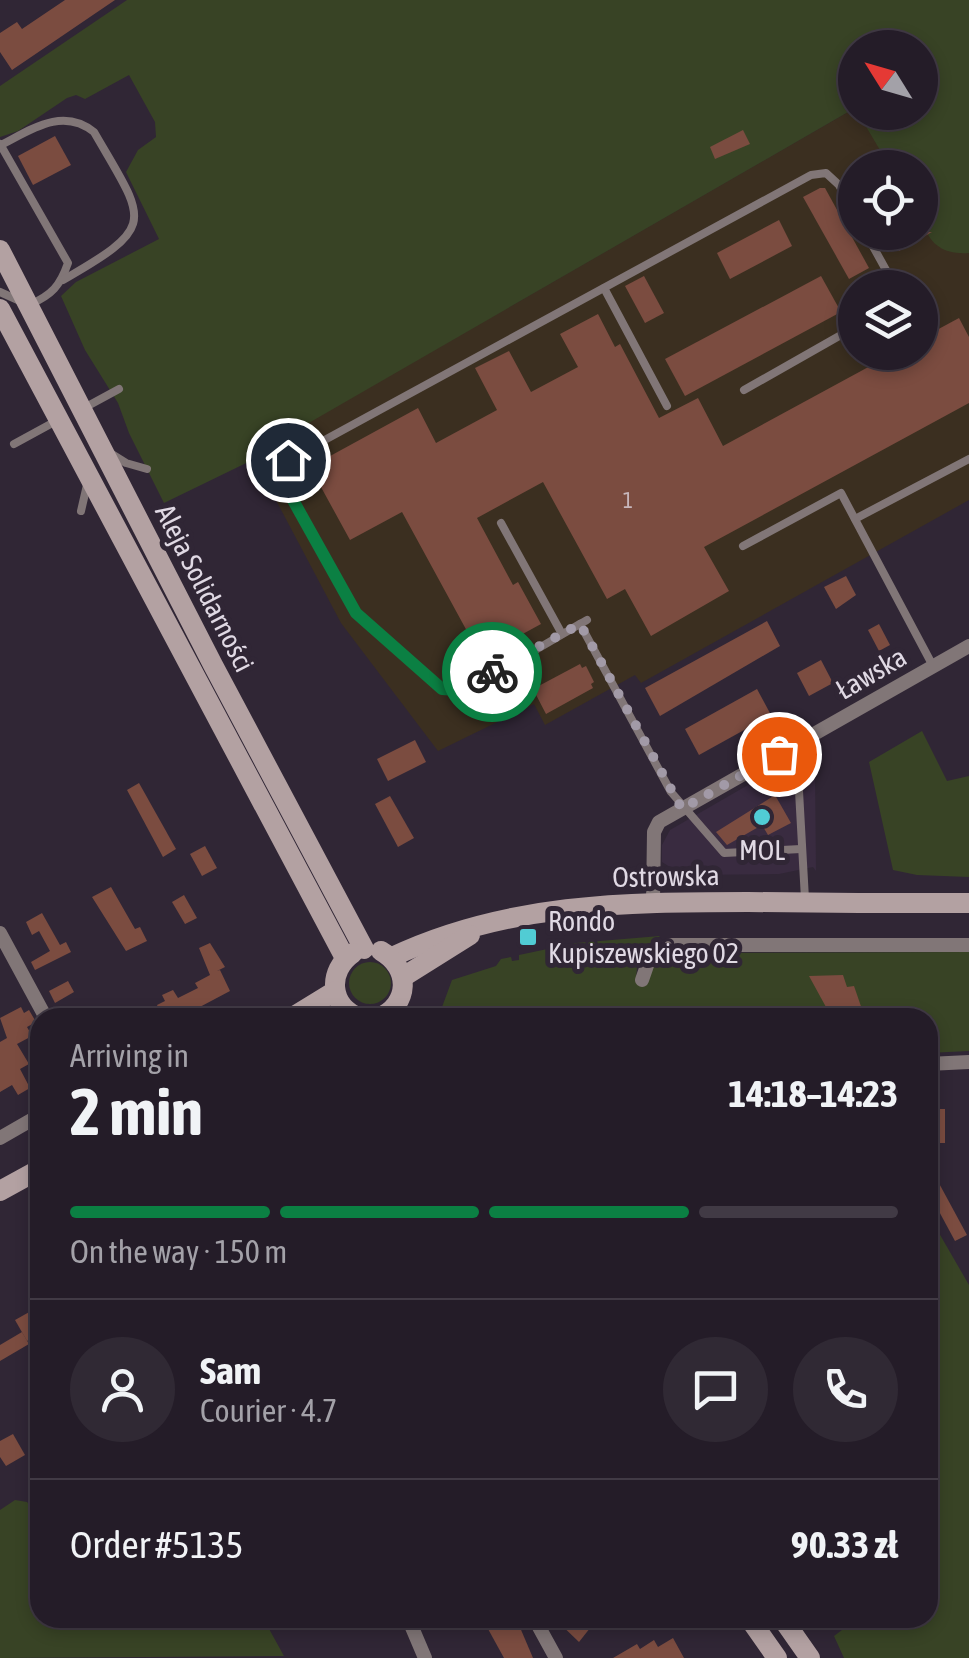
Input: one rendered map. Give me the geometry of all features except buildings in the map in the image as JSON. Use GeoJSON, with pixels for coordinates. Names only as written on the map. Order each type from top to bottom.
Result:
{"type":"FeatureCollection","features":[{"type":"Feature","properties":{"kind":"main road","name":"Aleja Solidarności"},"geometry":{"type":"LineString","coordinates":[[0,250],[41,315],[354,954]]}},
{"type":"Feature","properties":{"kind":"main road","name":"Aleja Solidarności"},"geometry":{"type":"LineString","coordinates":[[0,309],[12,342],[354,954]]}},
{"type":"Feature","properties":{"kind":"main road","name":"Ostrowska"},"geometry":{"type":"LineString","coordinates":[[392,957],[424,941],[486,925],[538,912],[602,904],[969,903]]}},
{"type":"Feature","properties":{"kind":"main road","name":"Ostrowska"},"geometry":{"type":"LineString","coordinates":[[404,976],[486,925]]}},
{"type":"Feature","properties":{"kind":"main road"},"geometry":{"type":"LineString","coordinates":[[342,1008],[336,973],[354,954],[383,952],[392,957],[404,976],[401,999],[394,1008]]}},
{"type":"Feature","properties":{"kind":"main road"},"geometry":{"type":"LineString","coordinates":[[0,1192],[30,1175]]}},
{"type":"Feature","properties":{"kind":"main road"},"geometry":{"type":"LineString","coordinates":[[756,1628],[778,1658]]}},
{"type":"Feature","properties":{"kind":"main road"},"geometry":{"type":"LineString","coordinates":[[789,1628],[810,1658]]}},
{"type":"Feature","properties":{"kind":"street","name":"Ławska"},"geometry":{"type":"LineString","coordinates":[[653,902],[654,832],[659,822],[969,646]]}},
{"type":"Feature","properties":{"kind":"street"},"geometry":{"type":"LineString","coordinates":[[0,932],[41,1008]]}},
{"type":"Feature","properties":{"kind":"street"},"geometry":{"type":"LineString","coordinates":[[642,980],[650,957],[670,946],[969,945]]}},
{"type":"Feature","properties":{"kind":"street"},"geometry":{"type":"LineString","coordinates":[[938,1064],[969,1062]]}},
{"type":"Feature","properties":{"kind":"street"},"geometry":{"type":"LineString","coordinates":[[0,1138],[30,1121]]}},
{"type":"Feature","properties":{"kind":"street"},"geometry":{"type":"LineString","coordinates":[[412,1628],[426,1658]]}},
{"type":"Feature","properties":{"kind":"street"},"geometry":{"type":"LineString","coordinates":[[540,1628],[556,1658]]}},
{"type":"Feature","properties":{"kind":"lane"},"geometry":{"type":"LineString","coordinates":[[41,315],[63,280],[121,245],[134,222],[134,205],[94,132],[84,124],[54,121],[1,144],[68,263],[63,280]]}},
{"type":"Feature","properties":{"kind":"lane"},"geometry":{"type":"LineString","coordinates":[[801,849],[724,854],[682,809],[583,622],[456,690],[442,689],[356,613],[282,476],[288,460],[810,175],[826,173],[838,187]]}},
{"type":"Feature","properties":{"kind":"lane"},"geometry":{"type":"LineString","coordinates":[[604,288],[668,406]]}},
{"type":"Feature","properties":{"kind":"lane"},"geometry":{"type":"LineString","coordinates":[[0,292],[41,315]]}},
{"type":"Feature","properties":{"kind":"lane"},"geometry":{"type":"LineString","coordinates":[[41,315],[52,294]]}},
{"type":"Feature","properties":{"kind":"lane"},"geometry":{"type":"LineString","coordinates":[[744,390],[838,337]]}},
{"type":"Feature","properties":{"kind":"lane"},"geometry":{"type":"LineString","coordinates":[[84,408],[119,389]]}},
{"type":"Feature","properties":{"kind":"lane"},"geometry":{"type":"LineString","coordinates":[[14,444],[58,420]]}},
{"type":"Feature","properties":{"kind":"lane"},"geometry":{"type":"LineString","coordinates":[[104,448],[126,463],[147,469]]}},
{"type":"Feature","properties":{"kind":"lane"},"geometry":{"type":"LineString","coordinates":[[855,519],[969,460]]}},
{"type":"Feature","properties":{"kind":"lane"},"geometry":{"type":"LineString","coordinates":[[82,511],[88,476]]}},
{"type":"Feature","properties":{"kind":"lane"},"geometry":{"type":"LineString","coordinates":[[743,546],[841,493],[933,666]]}},
{"type":"Feature","properties":{"kind":"lane"},"geometry":{"type":"LineString","coordinates":[[501,524],[562,634]]}},
{"type":"Feature","properties":{"kind":"lane"},"geometry":{"type":"LineString","coordinates":[[779,754],[799,791],[805,902]]}},
{"type":"Feature","properties":{"kind":"shaded area"},"geometry":{"type":"Polygon","coordinates":[[[969,43],[969,500],[641,683],[635,675],[545,725],[534,704],[438,751],[341,623],[252,455],[838,118],[838,130],[938,130],[938,61],[969,43]]]}},
{"type":"Feature","properties":{"kind":"shaded area"},"geometry":{"type":"Polygon","coordinates":[[[793,759],[815,772],[816,871],[813,867],[779,874],[683,875],[662,862],[662,845],[670,830],[793,759]]]}},
{"type":"Feature","properties":{"kind":"green space"},"geometry":{"type":"Polygon","coordinates":[[[127,0],[969,0],[969,253],[951,252],[938,245],[938,150],[880,150],[868,130],[938,130],[938,30],[838,30],[838,118],[281,439],[283,445],[164,503],[118,403],[85,350],[61,296],[76,282],[159,239],[126,172],[138,150],[156,137],[155,122],[129,75],[85,99],[76,95],[67,98],[18,131],[0,137],[0,86],[127,0]]]}},
{"type":"Feature","properties":{"kind":"green space"},"geometry":{"type":"Polygon","coordinates":[[[922,731],[947,781],[969,776],[969,877],[893,870],[869,762],[922,731]]]}},
{"type":"Feature","properties":{"kind":"green space"},"geometry":{"type":"Polygon","coordinates":[[[660,936],[638,955],[636,980],[657,960],[676,953],[969,952],[969,1051],[938,1053],[938,1008],[442,1008],[452,980],[496,966],[501,959],[519,960],[519,955],[576,943],[660,936]]]}},
{"type":"Feature","properties":{"kind":"green space"},"geometry":{"type":"Polygon","coordinates":[[[370,962],[385,968],[391,983],[385,998],[370,1004],[355,998],[349,983],[355,968],[370,962]]]}},
{"type":"Feature","properties":{"kind":"green space"},"geometry":{"type":"Polygon","coordinates":[[[938,1231],[969,1285],[969,1658],[844,1658],[834,1636],[842,1630],[938,1628],[938,1231]]]}},
{"type":"Feature","properties":{"kind":"green space"},"geometry":{"type":"Polygon","coordinates":[[[15,1500],[30,1505],[30,1628],[269,1628],[284,1656],[0,1658],[0,1510],[15,1500]]]}},
{"type":"Feature","properties":{"kind":"way so far"},"geometry":{"type":"LineString","coordinates":[[492,672],[580,624],[682,809],[779,754]]}},
{"type":"Feature","properties":{"kind":"place","name":"MOL"},"geometry":{"type":"Point","coordinates":[762,817]}},
{"type":"Feature","properties":{"kind":"place","name":"Rondo Kupiszewskiego 02"},"geometry":{"type":"Point","coordinates":[528,937]}},
{"type":"Feature","properties":{"kind":"route"},"geometry":{"type":"LineString","coordinates":[[288,460],[282,476],[284,484],[364,623],[442,689],[456,690],[492,672]]}}]}
